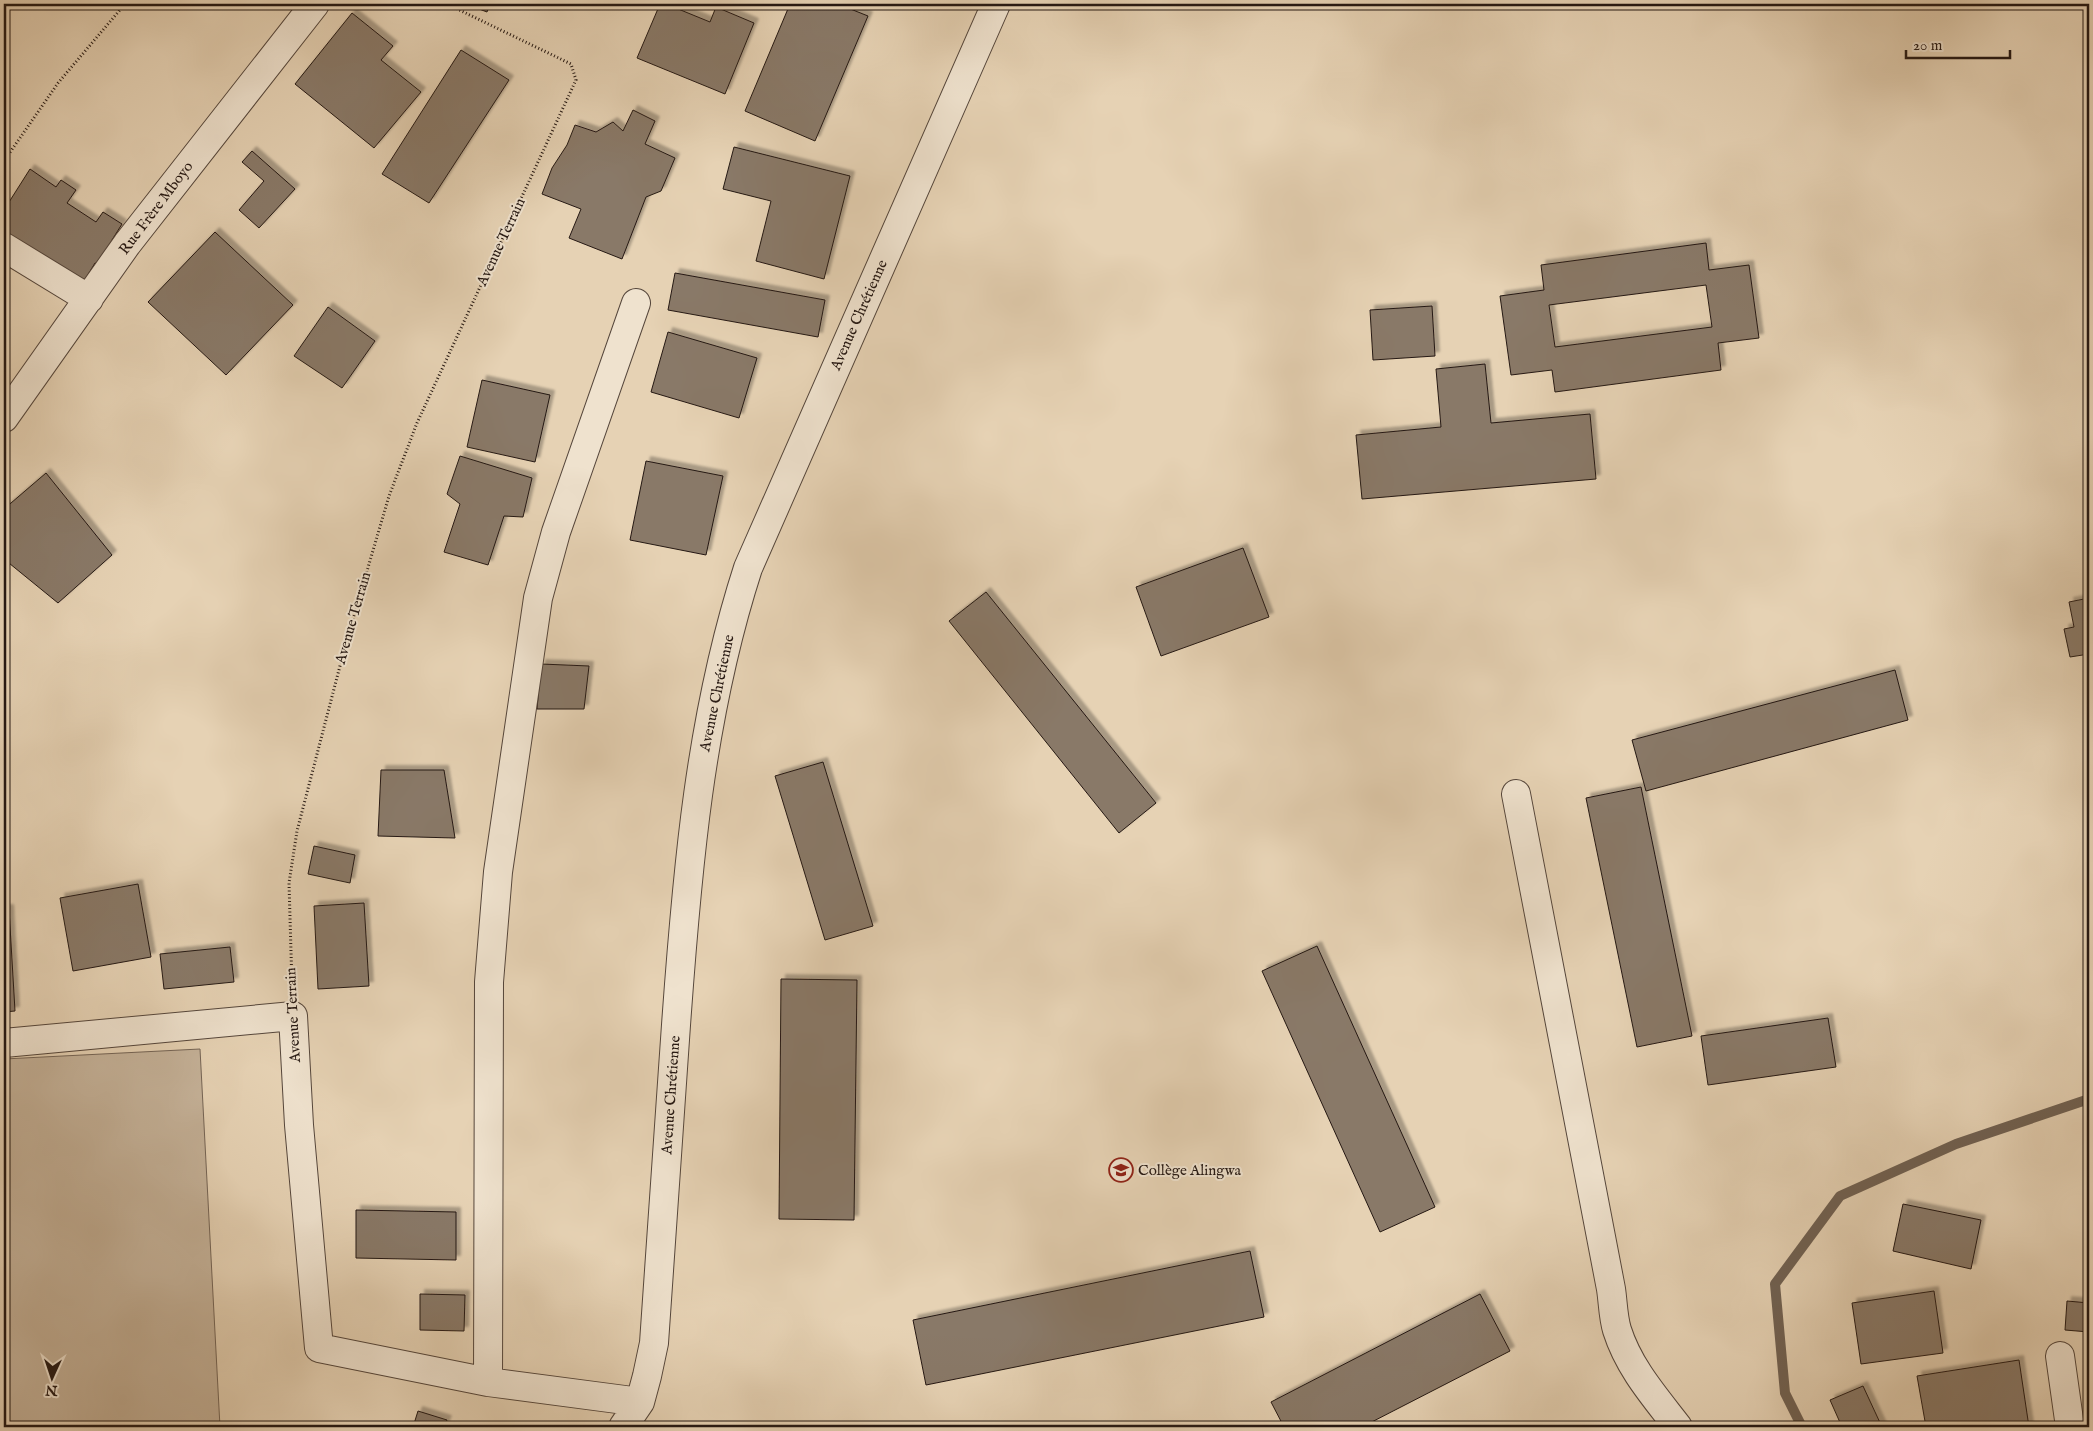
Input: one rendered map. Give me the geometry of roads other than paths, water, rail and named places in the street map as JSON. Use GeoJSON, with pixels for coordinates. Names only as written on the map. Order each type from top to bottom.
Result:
{"type":"FeatureCollection","features":[{"type":"Feature","properties":{"kind":"street","name":"Rue Frère Mboyo"},"geometry":{"type":"LineString","coordinates":[[4,418],[127,244],[315,4]]}},
{"type":"Feature","properties":{"kind":"street","name":"Avenue Chrétienne"},"geometry":{"type":"LineString","coordinates":[[622,1427],[640,1402],[654,1343],[684,913],[698,786],[708,728],[732,616],[748,568],[991,5]]}},
{"type":"Feature","properties":{"kind":"street"},"geometry":{"type":"LineString","coordinates":[[4,247],[89,298]]}},
{"type":"Feature","properties":{"kind":"street"},"geometry":{"type":"LineString","coordinates":[[636,303],[556,532],[538,598],[498,872],[488,982],[488,1382],[640,1402]]}},
{"type":"Feature","properties":{"kind":"street"},"geometry":{"type":"LineString","coordinates":[[1516,794],[1611,1289],[1617,1329],[1626,1354],[1642,1381],[1678,1427]]}},
{"type":"Feature","properties":{"kind":"street","name":"Avenue Terrain"},"geometry":{"type":"LineString","coordinates":[[4,1042],[293,1016],[300,1135],[319,1348],[488,1382]]}},
{"type":"Feature","properties":{"kind":"street"},"geometry":{"type":"LineString","coordinates":[[2060,1356],[2070,1427]]}},
{"type":"Feature","properties":{"kind":"waterway"},"geometry":{"type":"LineString","coordinates":[[1802,1427],[1785,1393],[1775,1284],[1840,1196],[1956,1144],[2089,1099]]}},
{"type":"Feature","properties":{"kind":"place","name":"Collège Alingwa"},"geometry":{"type":"Point","coordinates":[1121,1170]}}]}
